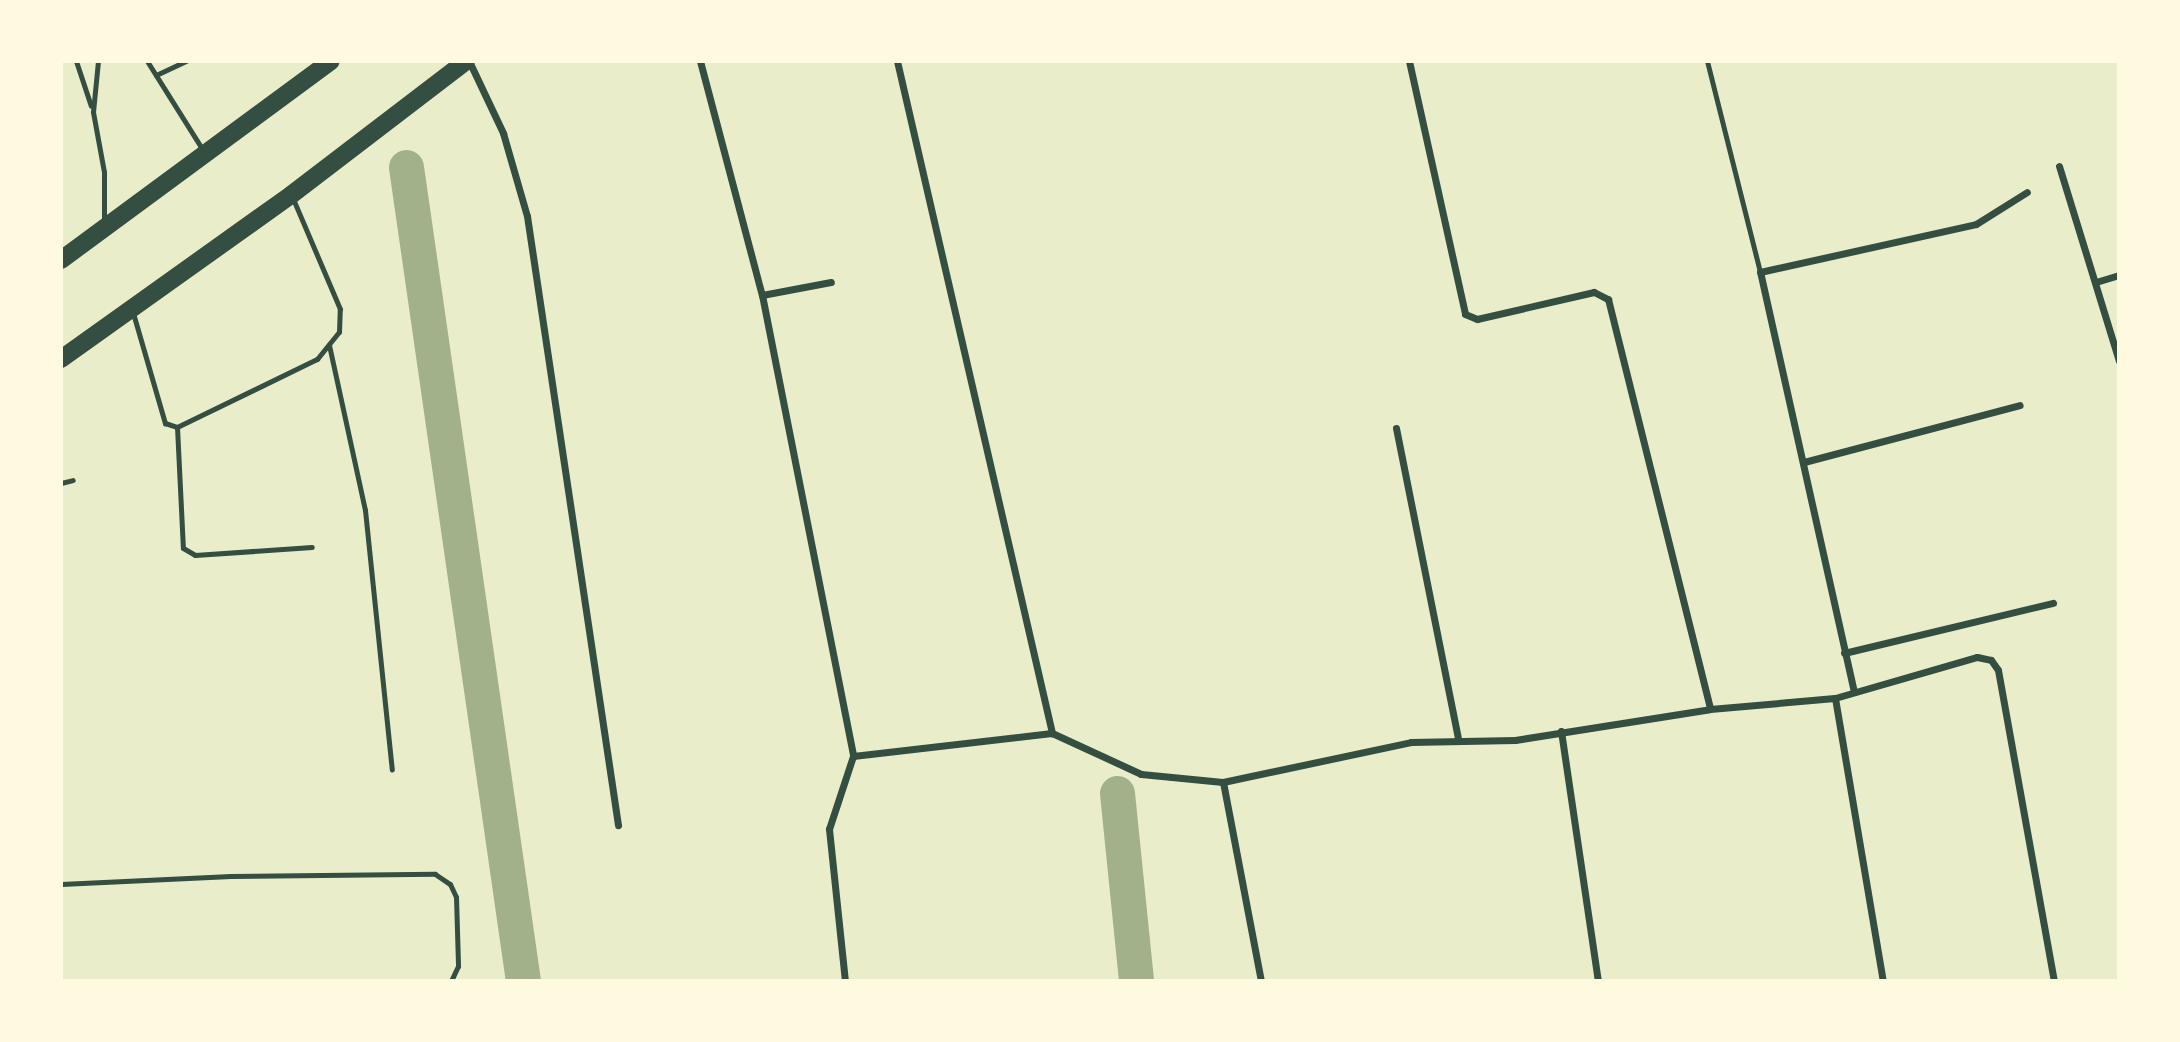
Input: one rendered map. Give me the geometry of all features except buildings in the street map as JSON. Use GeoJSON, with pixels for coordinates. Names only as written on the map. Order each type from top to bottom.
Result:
{"type":"FeatureCollection","features":[{"type":"Feature","properties":{"kind":"main road"},"geometry":{"type":"LineString","coordinates":[[61,260],[331,61]]}},
{"type":"Feature","properties":{"kind":"main road"},"geometry":{"type":"LineString","coordinates":[[61,359],[291,195],[468,61]]}},
{"type":"Feature","properties":{"kind":"street"},"geometry":{"type":"LineString","coordinates":[[468,61],[503,133],[527,215],[618,825]]}},
{"type":"Feature","properties":{"kind":"street"},"geometry":{"type":"LineString","coordinates":[[699,61],[762,295],[853,756],[829,829],[845,981]]}},
{"type":"Feature","properties":{"kind":"street"},"geometry":{"type":"LineString","coordinates":[[897,61],[1052,733]]}},
{"type":"Feature","properties":{"kind":"street"},"geometry":{"type":"LineString","coordinates":[[1409,61],[1465,314],[1477,319],[1594,292],[1608,299],[1710,709]]}},
{"type":"Feature","properties":{"kind":"street"},"geometry":{"type":"LineString","coordinates":[[2059,166],[2119,361]]}},
{"type":"Feature","properties":{"kind":"street"},"geometry":{"type":"LineString","coordinates":[[1854,692],[1759,272],[1976,224],[2027,192]]}},
{"type":"Feature","properties":{"kind":"street"},"geometry":{"type":"LineString","coordinates":[[2096,282],[2119,275]]}},
{"type":"Feature","properties":{"kind":"street"},"geometry":{"type":"LineString","coordinates":[[762,295],[831,282]]}},
{"type":"Feature","properties":{"kind":"street"},"geometry":{"type":"LineString","coordinates":[[1804,462],[2020,405]]}},
{"type":"Feature","properties":{"kind":"street"},"geometry":{"type":"LineString","coordinates":[[1395,428],[1458,738]]}},
{"type":"Feature","properties":{"kind":"street"},"geometry":{"type":"LineString","coordinates":[[1844,653],[2053,604]]}},
{"type":"Feature","properties":{"kind":"street"},"geometry":{"type":"LineString","coordinates":[[853,756],[1052,733],[1141,774],[1223,782],[1411,742],[1458,738],[1515,740],[1710,709],[1835,698],[1977,657],[1991,660],[1998,670],[2054,981]]}},
{"type":"Feature","properties":{"kind":"street"},"geometry":{"type":"LineString","coordinates":[[1835,698],[1883,981]]}},
{"type":"Feature","properties":{"kind":"street"},"geometry":{"type":"LineString","coordinates":[[1561,731],[1598,981]]}},
{"type":"Feature","properties":{"kind":"street"},"geometry":{"type":"LineString","coordinates":[[1223,782],[1261,981]]}},
{"type":"Feature","properties":{"kind":"lane"},"geometry":{"type":"LineString","coordinates":[[76,61],[93,112],[104,172],[103,229]]}},
{"type":"Feature","properties":{"kind":"lane"},"geometry":{"type":"LineString","coordinates":[[93,112],[98,61]]}},
{"type":"Feature","properties":{"kind":"lane"},"geometry":{"type":"LineString","coordinates":[[147,61],[205,154]]}},
{"type":"Feature","properties":{"kind":"lane"},"geometry":{"type":"LineString","coordinates":[[156,75],[186,61]]}},
{"type":"Feature","properties":{"kind":"lane"},"geometry":{"type":"LineString","coordinates":[[1707,61],[1759,272]]}},
{"type":"Feature","properties":{"kind":"lane"},"geometry":{"type":"LineString","coordinates":[[132,310],[165,423],[177,426],[317,359],[339,332],[340,309],[291,195]]}},
{"type":"Feature","properties":{"kind":"lane"},"geometry":{"type":"LineString","coordinates":[[329,344],[365,510],[392,770]]}},
{"type":"Feature","properties":{"kind":"lane"},"geometry":{"type":"LineString","coordinates":[[177,426],[183,548],[195,555],[312,547]]}},
{"type":"Feature","properties":{"kind":"lane"},"geometry":{"type":"LineString","coordinates":[[61,484],[72,480]]}},
{"type":"Feature","properties":{"kind":"lane"},"geometry":{"type":"LineString","coordinates":[[61,884],[429,873],[446,880],[456,897],[458,966],[451,981]]}},
{"type":"Feature","properties":{"kind":"waterway"},"geometry":{"type":"LineString","coordinates":[[406,167],[523,981]]}},
{"type":"Feature","properties":{"kind":"waterway"},"geometry":{"type":"LineString","coordinates":[[1117,793],[1136,981]]}}]}
